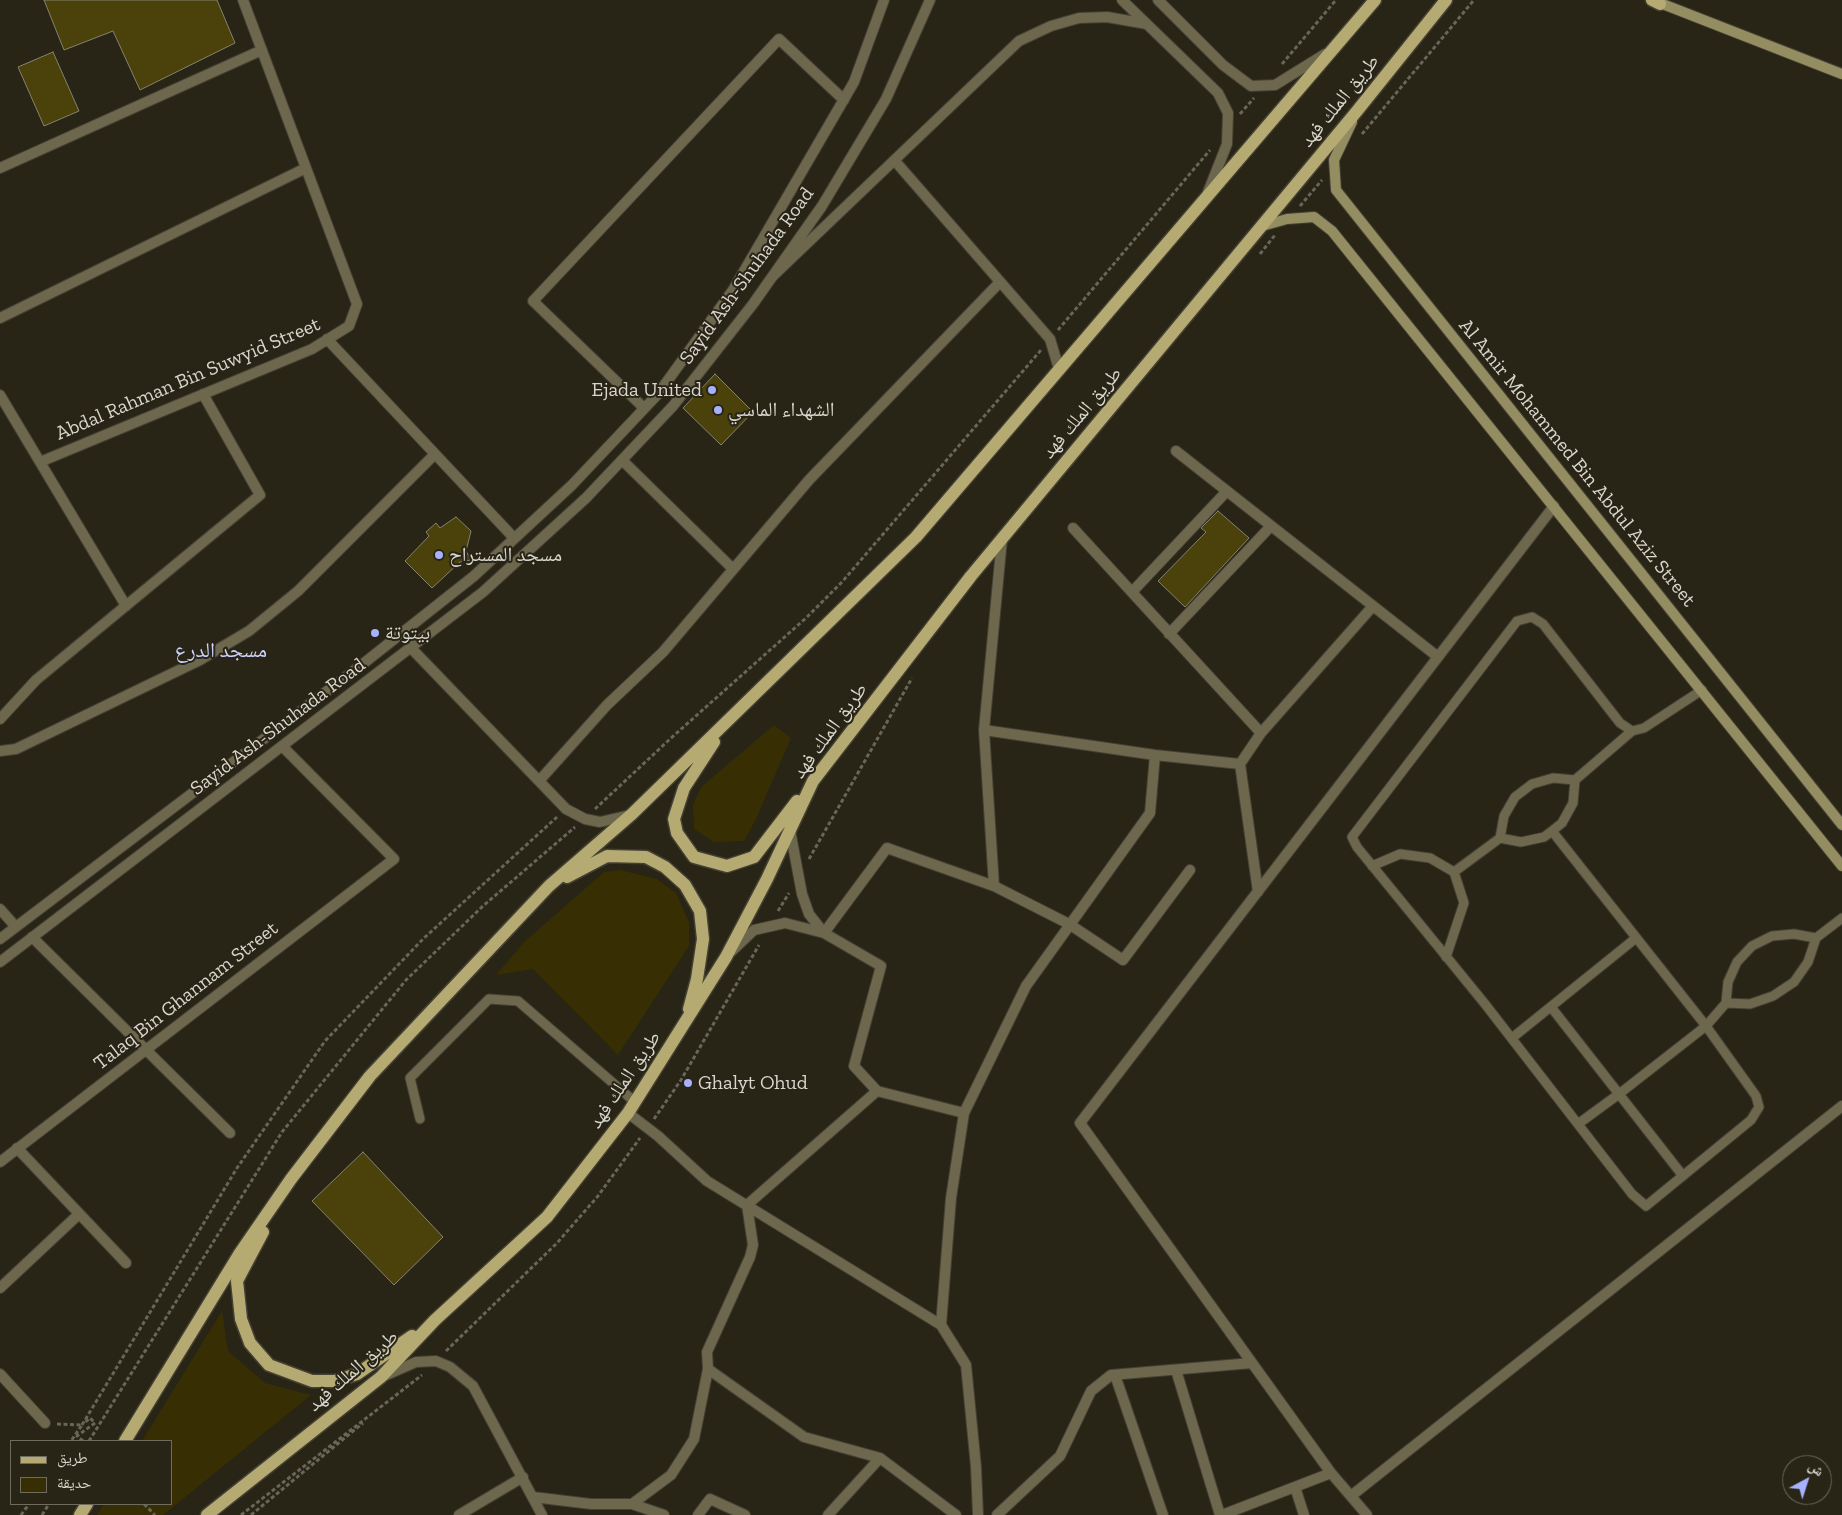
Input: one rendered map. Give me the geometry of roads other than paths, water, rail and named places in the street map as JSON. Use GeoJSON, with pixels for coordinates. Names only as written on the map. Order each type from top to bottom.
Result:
{"type":"FeatureCollection","features":[{"type":"Feature","properties":{"kind":"main road"},"geometry":{"type":"LineString","coordinates":[[1361,16],[1370,0]]}},
{"type":"Feature","properties":{"kind":"main road","name":"طريق الملك فهد"},"geometry":{"type":"LineString","coordinates":[[127,1440],[240,1253],[291,1179],[370,1076],[549,886],[632,814],[916,537],[1375,0]]}},
{"type":"Feature","properties":{"kind":"main road","name":"طريق الملك فهد"},"geometry":{"type":"LineString","coordinates":[[207,1515],[381,1377],[435,1320],[546,1217],[628,1114],[726,957],[813,781],[1002,539],[1357,111],[1446,0]]}},
{"type":"Feature","properties":{"kind":"main road"},"geometry":{"type":"LineString","coordinates":[[1655,1],[1842,74]]}},
{"type":"Feature","properties":{"kind":"main road","name":"Al Amir Mohammed Bin Abdul Aziz Street"},"geometry":{"type":"LineString","coordinates":[[1357,111],[1334,160],[1336,190],[1842,824]]}},
{"type":"Feature","properties":{"kind":"main road"},"geometry":{"type":"LineString","coordinates":[[1262,226],[1289,219],[1314,217],[1332,231],[1842,866]]}},
{"type":"Feature","properties":{"kind":"main road"},"geometry":{"type":"LineString","coordinates":[[726,723],[684,788],[674,819],[677,833],[694,856],[727,866],[754,857],[813,781]]}},
{"type":"Feature","properties":{"kind":"main road"},"geometry":{"type":"LineString","coordinates":[[549,886],[607,856],[646,857],[665,867],[686,885],[700,911],[703,939],[697,979],[686,1021]]}},
{"type":"Feature","properties":{"kind":"main road"},"geometry":{"type":"LineString","coordinates":[[291,1179],[237,1281],[241,1319],[250,1343],[268,1365],[312,1381],[335,1381],[357,1374],[435,1320]]}},
{"type":"Feature","properties":{"kind":"street"},"geometry":{"type":"LineString","coordinates":[[0,318],[306,168],[243,0]]}},
{"type":"Feature","properties":{"kind":"street","name":"Sayid Ash-Shuhada Road"},"geometry":{"type":"LineString","coordinates":[[0,939],[371,657],[474,576],[572,485],[658,394],[733,290],[844,100],[854,82],[884,0]]}},
{"type":"Feature","properties":{"kind":"street","name":"Sayid Ash-Shuhada Road"},"geometry":{"type":"LineString","coordinates":[[0,962],[484,592],[586,498],[673,406],[773,276],[822,206],[886,100],[930,0]]}},
{"type":"Feature","properties":{"kind":"street"},"geometry":{"type":"LineString","coordinates":[[1122,0],[1218,93],[1228,113],[1227,144],[1205,198]]}},
{"type":"Feature","properties":{"kind":"street"},"geometry":{"type":"LineString","coordinates":[[1158,0],[1223,65],[1250,86],[1276,85],[1332,50]]}},
{"type":"Feature","properties":{"kind":"street"},"geometry":{"type":"LineString","coordinates":[[773,276],[1019,41],[1051,26],[1079,18],[1107,17],[1147,24]]}},
{"type":"Feature","properties":{"kind":"street"},"geometry":{"type":"LineString","coordinates":[[644,408],[533,301],[779,39],[844,100]]}},
{"type":"Feature","properties":{"kind":"street"},"geometry":{"type":"LineString","coordinates":[[0,168],[262,50]]}},
{"type":"Feature","properties":{"kind":"street"},"geometry":{"type":"LineString","coordinates":[[895,161],[1050,339],[1059,369]]}},
{"type":"Feature","properties":{"kind":"street","name":"Abdal Rahman Bin Suwyid Street"},"geometry":{"type":"LineString","coordinates":[[40,462],[312,349],[349,326],[357,304],[306,168]]}},
{"type":"Feature","properties":{"kind":"street"},"geometry":{"type":"LineString","coordinates":[[539,781],[608,705],[663,652],[809,480],[1000,282]]}},
{"type":"Feature","properties":{"kind":"street"},"geometry":{"type":"LineString","coordinates":[[327,339],[514,538]]}},
{"type":"Feature","properties":{"kind":"street"},"geometry":{"type":"LineString","coordinates":[[1,714],[36,680],[260,495],[204,394]]}},
{"type":"Feature","properties":{"kind":"street"},"geometry":{"type":"LineString","coordinates":[[0,395],[126,606]]}},
{"type":"Feature","properties":{"kind":"street"},"geometry":{"type":"LineString","coordinates":[[1176,451],[1438,657]]}},
{"type":"Feature","properties":{"kind":"street"},"geometry":{"type":"LineString","coordinates":[[0,751],[16,749],[191,665],[249,630],[298,591],[435,454]]}},
{"type":"Feature","properties":{"kind":"street"},"geometry":{"type":"LineString","coordinates":[[622,460],[733,570]]}},
{"type":"Feature","properties":{"kind":"street"},"geometry":{"type":"LineString","coordinates":[[1132,592],[1227,491]]}},
{"type":"Feature","properties":{"kind":"street"},"geometry":{"type":"LineString","coordinates":[[1367,1515],[1331,1473],[1080,1123],[1554,506]]}},
{"type":"Feature","properties":{"kind":"street"},"geometry":{"type":"LineString","coordinates":[[1169,634],[1271,526]]}},
{"type":"Feature","properties":{"kind":"street"},"geometry":{"type":"LineString","coordinates":[[1073,528],[1261,733]]}},
{"type":"Feature","properties":{"kind":"street"},"geometry":{"type":"LineString","coordinates":[[994,886],[984,730],[1002,539]]}},
{"type":"Feature","properties":{"kind":"street"},"geometry":{"type":"LineString","coordinates":[[1258,892],[1240,764],[1261,733],[1373,606]]}},
{"type":"Feature","properties":{"kind":"street"},"geometry":{"type":"LineString","coordinates":[[411,648],[566,809],[585,819],[600,822],[632,814]]}},
{"type":"Feature","properties":{"kind":"street"},"geometry":{"type":"LineString","coordinates":[[984,730],[1155,755],[1240,764]]}},
{"type":"Feature","properties":{"kind":"street","name":"Talaq Bin Ghannam Street"},"geometry":{"type":"LineString","coordinates":[[0,1162],[394,859],[282,746]]}},
{"type":"Feature","properties":{"kind":"street"},"geometry":{"type":"LineString","coordinates":[[941,1324],[951,1198],[964,1113],[1026,986],[1150,814],[1155,755]]}},
{"type":"Feature","properties":{"kind":"street"},"geometry":{"type":"LineString","coordinates":[[790,830],[798,878],[809,914],[824,933]]}},
{"type":"Feature","properties":{"kind":"street"},"geometry":{"type":"LineString","coordinates":[[824,933],[887,848],[994,886],[1069,924],[1124,960],[1190,870]]}},
{"type":"Feature","properties":{"kind":"street"},"geometry":{"type":"LineString","coordinates":[[0,908],[16,927]]}},
{"type":"Feature","properties":{"kind":"street"},"geometry":{"type":"LineString","coordinates":[[726,957],[754,930],[785,923],[824,933],[881,966],[854,1066],[876,1091],[964,1113]]}},
{"type":"Feature","properties":{"kind":"street"},"geometry":{"type":"LineString","coordinates":[[32,937],[230,1133]]}},
{"type":"Feature","properties":{"kind":"street"},"geometry":{"type":"LineString","coordinates":[[747,1205],[876,1091]]}},
{"type":"Feature","properties":{"kind":"street"},"geometry":{"type":"LineString","coordinates":[[1351,1496],[1842,1106]]}},
{"type":"Feature","properties":{"kind":"street"},"geometry":{"type":"LineString","coordinates":[[628,1114],[658,1136],[707,1182],[941,1324],[966,1365],[976,1466],[978,1515]]}},
{"type":"Feature","properties":{"kind":"street"},"geometry":{"type":"LineString","coordinates":[[17,1148],[126,1263]]}},
{"type":"Feature","properties":{"kind":"street"},"geometry":{"type":"LineString","coordinates":[[632,1504],[670,1475],[694,1438],[708,1369],[707,1352],[750,1257],[753,1245],[747,1205]]}},
{"type":"Feature","properties":{"kind":"street"},"geometry":{"type":"LineString","coordinates":[[0,1288],[79,1214]]}},
{"type":"Feature","properties":{"kind":"street"},"geometry":{"type":"LineString","coordinates":[[381,1377],[416,1362],[436,1360],[450,1367],[473,1386],[542,1515]]}},
{"type":"Feature","properties":{"kind":"street"},"geometry":{"type":"LineString","coordinates":[[997,1515],[1060,1456],[1091,1391],[1111,1376],[1252,1363]]}},
{"type":"Feature","properties":{"kind":"street"},"geometry":{"type":"LineString","coordinates":[[708,1369],[804,1437],[880,1458],[956,1515]]}},
{"type":"Feature","properties":{"kind":"street"},"geometry":{"type":"LineString","coordinates":[[1176,1370],[1221,1515],[1331,1473]]}},
{"type":"Feature","properties":{"kind":"street"},"geometry":{"type":"LineString","coordinates":[[0,1374],[45,1423]]}},
{"type":"Feature","properties":{"kind":"street"},"geometry":{"type":"LineString","coordinates":[[1115,1375],[1162,1515]]}},
{"type":"Feature","properties":{"kind":"street"},"geometry":{"type":"LineString","coordinates":[[828,1515],[880,1458]]}},
{"type":"Feature","properties":{"kind":"street"},"geometry":{"type":"LineString","coordinates":[[459,1515],[523,1477]]}},
{"type":"Feature","properties":{"kind":"street"},"geometry":{"type":"LineString","coordinates":[[1295,1487],[1304,1515]]}},
{"type":"Feature","properties":{"kind":"street"},"geometry":{"type":"LineString","coordinates":[[533,1496],[591,1504],[632,1504],[664,1515]]}},
{"type":"Feature","properties":{"kind":"street"},"geometry":{"type":"LineString","coordinates":[[698,1515],[710,1499],[745,1515]]}},
{"type":"Feature","properties":{"kind":"lane"},"geometry":{"type":"LineString","coordinates":[[1552,831],[1706,1026],[1756,1096],[1759,1107],[1750,1120],[1646,1206],[1632,1194],[1512,1038],[1372,866],[1352,837],[1517,621],[1532,617],[1543,624],[1620,723],[1632,731]]}},
{"type":"Feature","properties":{"kind":"lane"},"geometry":{"type":"LineString","coordinates":[[1500,838],[1522,842],[1544,837],[1562,823],[1573,803],[1575,780],[1632,731],[1644,728],[1702,690]]}},
{"type":"Feature","properties":{"kind":"lane"},"geometry":{"type":"LineString","coordinates":[[1454,872],[1500,838],[1504,816],[1515,798],[1532,784],[1553,778],[1575,780]]}},
{"type":"Feature","properties":{"kind":"lane"},"geometry":{"type":"LineString","coordinates":[[1372,866],[1400,854],[1430,858],[1454,872],[1464,903],[1446,957]]}},
{"type":"Feature","properties":{"kind":"lane"},"geometry":{"type":"LineString","coordinates":[[1726,1003],[1750,1004],[1774,996],[1794,982],[1808,962],[1816,938],[1842,918]]}},
{"type":"Feature","properties":{"kind":"lane"},"geometry":{"type":"LineString","coordinates":[[1578,1124],[1706,1026],[1726,1003],[1728,982],[1737,962],[1752,946],[1772,936],[1794,934],[1816,938]]}},
{"type":"Feature","properties":{"kind":"lane"},"geometry":{"type":"LineString","coordinates":[[1512,1038],[1636,938]]}},
{"type":"Feature","properties":{"kind":"lane"},"geometry":{"type":"LineString","coordinates":[[420,1119],[410,1078],[489,999],[518,1000],[636,1102]]}},
{"type":"Feature","properties":{"kind":"lane"},"geometry":{"type":"LineString","coordinates":[[1550,1007],[1683,1176]]}},
{"type":"Feature","properties":{"kind":"place","name":"Ejada United"},"geometry":{"type":"Point","coordinates":[712,390]}},
{"type":"Feature","properties":{"kind":"place","name":"الشهداء الماسي"},"geometry":{"type":"Point","coordinates":[718,410]}},
{"type":"Feature","properties":{"kind":"place","name":"مسجد المستراح"},"geometry":{"type":"Point","coordinates":[439,555]}},
{"type":"Feature","properties":{"kind":"place","name":"بيتوتة"},"geometry":{"type":"Point","coordinates":[375,633]}},
{"type":"Feature","properties":{"kind":"place","name":"Ghalyt Ohud"},"geometry":{"type":"Point","coordinates":[688,1083]}},
{"type":"Feature","properties":{"kind":"district","name":"مسجد الدرع"},"geometry":{"type":"Point","coordinates":[221,651]}}]}
